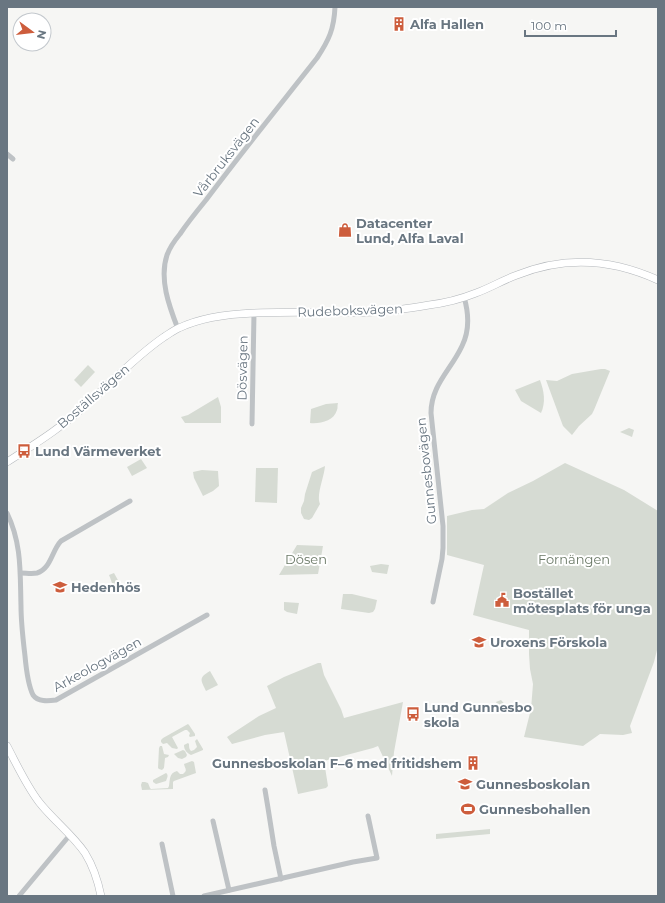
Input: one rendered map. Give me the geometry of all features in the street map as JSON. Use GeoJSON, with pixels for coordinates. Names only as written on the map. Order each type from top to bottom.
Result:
{"type":"FeatureCollection","features":[{"type":"Feature","properties":{"kind":"street","name":"Vårbruksvägen"},"geometry":{"type":"LineString","coordinates":[[178,328],[170,308],[164,285],[164,268],[167,254],[173,243],[192,218],[326,46],[332,31],[335,17],[335,7]]}},
{"type":"Feature","properties":{"kind":"street"},"geometry":{"type":"LineString","coordinates":[[7,154],[13,159]]}},
{"type":"Feature","properties":{"kind":"street","name":"Rudeboksvägen"},"geometry":{"type":"LineString","coordinates":[[178,328],[204,320],[241,313],[374,312],[440,303],[464,297],[489,288],[534,269],[577,262],[614,265],[634,270],[658,280]]}},
{"type":"Feature","properties":{"kind":"street","name":"Gunnesbovägen"},"geometry":{"type":"LineString","coordinates":[[433,602],[442,559],[443,526],[431,406],[435,391],[458,354],[466,337],[468,310],[464,297]]}},
{"type":"Feature","properties":{"kind":"street","name":"Dösvägen"},"geometry":{"type":"LineString","coordinates":[[252,424],[254,313]]}},
{"type":"Feature","properties":{"kind":"street","name":"Boställsvägen"},"geometry":{"type":"LineString","coordinates":[[7,462],[34,445],[64,423],[88,404],[137,357],[178,328]]}},
{"type":"Feature","properties":{"kind":"street"},"geometry":{"type":"LineString","coordinates":[[21,573],[35,573],[43,570],[61,541],[130,501]]}},
{"type":"Feature","properties":{"kind":"street","name":"Arkeologvägen"},"geometry":{"type":"LineString","coordinates":[[7,513],[19,548],[22,625],[26,662],[31,689],[36,698],[42,701],[56,700],[207,615]]}},
{"type":"Feature","properties":{"kind":"street"},"geometry":{"type":"LineString","coordinates":[[7,746],[32,792],[84,853],[97,878],[101,896]]}},
{"type":"Feature","properties":{"kind":"street"},"geometry":{"type":"LineString","coordinates":[[265,790],[281,879]]}},
{"type":"Feature","properties":{"kind":"street"},"geometry":{"type":"LineString","coordinates":[[204,896],[353,862],[377,858],[368,816]]}},
{"type":"Feature","properties":{"kind":"street"},"geometry":{"type":"LineString","coordinates":[[213,821],[229,890]]}},
{"type":"Feature","properties":{"kind":"street"},"geometry":{"type":"LineString","coordinates":[[19,896],[70,836]]}},
{"type":"Feature","properties":{"kind":"street"},"geometry":{"type":"LineString","coordinates":[[162,844],[173,896]]}},
{"type":"Feature","properties":{"kind":"green space"},"geometry":{"type":"Polygon","coordinates":[[[88,365],[95,372],[81,387],[74,380],[88,365]]]}},
{"type":"Feature","properties":{"kind":"green space"},"geometry":{"type":"Polygon","coordinates":[[[601,369],[610,371],[594,410],[572,435],[563,426],[546,380],[557,381],[572,374],[601,369]]]}},
{"type":"Feature","properties":{"kind":"green space"},"geometry":{"type":"Polygon","coordinates":[[[540,380],[544,396],[544,405],[541,413],[521,401],[515,390],[540,380]]]}},
{"type":"Feature","properties":{"kind":"green space"},"geometry":{"type":"Polygon","coordinates":[[[218,397],[221,407],[221,423],[185,423],[181,417],[188,415],[218,397]]]}},
{"type":"Feature","properties":{"kind":"green space"},"geometry":{"type":"Polygon","coordinates":[[[338,403],[333,417],[326,421],[310,423],[311,409],[326,404],[338,403]]]}},
{"type":"Feature","properties":{"kind":"green space"},"geometry":{"type":"Polygon","coordinates":[[[629,428],[634,430],[632,437],[620,432],[629,428]]]}},
{"type":"Feature","properties":{"kind":"green space"},"geometry":{"type":"Polygon","coordinates":[[[141,459],[147,468],[132,476],[127,467],[141,459]]]}},
{"type":"Feature","properties":{"kind":"green space","name":"Fornängen"},"geometry":{"type":"Polygon","coordinates":[[[565,463],[624,490],[658,511],[658,646],[654,662],[630,726],[632,733],[623,735],[600,734],[583,746],[524,737],[531,709],[533,684],[530,669],[529,630],[473,615],[484,565],[447,555],[447,516],[472,510],[484,509],[508,493],[565,463]]]}},
{"type":"Feature","properties":{"kind":"green space"},"geometry":{"type":"Polygon","coordinates":[[[325,466],[319,496],[320,504],[312,518],[309,520],[304,519],[301,513],[301,508],[312,472],[325,466]]]}},
{"type":"Feature","properties":{"kind":"green space"},"geometry":{"type":"Polygon","coordinates":[[[256,468],[278,468],[277,503],[255,502],[256,468]]]}},
{"type":"Feature","properties":{"kind":"green space"},"geometry":{"type":"Polygon","coordinates":[[[202,470],[218,471],[219,486],[203,496],[194,478],[193,472],[202,470]]]}},
{"type":"Feature","properties":{"kind":"green space","name":"Dösen"},"geometry":{"type":"Polygon","coordinates":[[[297,545],[323,546],[318,574],[279,575],[297,545]]]}},
{"type":"Feature","properties":{"kind":"green space"},"geometry":{"type":"Polygon","coordinates":[[[381,564],[389,565],[387,574],[372,572],[370,566],[381,564]]]}},
{"type":"Feature","properties":{"kind":"green space"},"geometry":{"type":"Polygon","coordinates":[[[114,573],[124,591],[117,594],[109,575],[114,573]]]}},
{"type":"Feature","properties":{"kind":"green space"},"geometry":{"type":"Polygon","coordinates":[[[343,594],[352,594],[377,600],[375,609],[373,612],[369,613],[341,609],[343,594]]]}},
{"type":"Feature","properties":{"kind":"green space"},"geometry":{"type":"Polygon","coordinates":[[[284,602],[299,603],[297,614],[284,610],[284,602]]]}},
{"type":"Feature","properties":{"kind":"green space"},"geometry":{"type":"Polygon","coordinates":[[[321,663],[324,675],[344,718],[403,702],[394,752],[392,776],[378,746],[324,761],[328,786],[326,788],[298,794],[284,732],[265,735],[232,744],[227,737],[259,716],[276,708],[267,686],[284,677],[321,663]]]}},
{"type":"Feature","properties":{"kind":"green space"},"geometry":{"type":"Polygon","coordinates":[[[210,671],[218,685],[206,691],[202,678],[210,671]]]}},
{"type":"Feature","properties":{"kind":"green space"},"geometry":{"type":"Polygon","coordinates":[[[501,700],[508,708],[501,711],[496,702],[501,700]]]}},
{"type":"Feature","properties":{"kind":"green space"},"geometry":{"type":"Polygon","coordinates":[[[188,724],[195,736],[190,737],[190,733],[185,730],[172,737],[178,748],[177,749],[172,748],[167,743],[163,744],[161,742],[163,738],[188,724]]]}},
{"type":"Feature","properties":{"kind":"green space"},"geometry":{"type":"Polygon","coordinates":[[[197,739],[203,750],[191,755],[186,751],[184,745],[188,743],[190,750],[194,750],[197,747],[195,741],[197,739]]]}},
{"type":"Feature","properties":{"kind":"green space"},"geometry":{"type":"Polygon","coordinates":[[[160,746],[162,746],[164,754],[169,755],[165,758],[164,768],[162,770],[158,768],[160,746]]]}},
{"type":"Feature","properties":{"kind":"green space"},"geometry":{"type":"Polygon","coordinates":[[[183,750],[187,755],[182,759],[178,758],[174,754],[183,750]]]}},
{"type":"Feature","properties":{"kind":"green space"},"geometry":{"type":"Polygon","coordinates":[[[192,761],[194,762],[196,773],[174,781],[173,789],[142,790],[142,782],[148,783],[151,789],[168,788],[170,777],[173,773],[177,771],[180,774],[185,773],[186,770],[184,764],[192,761]]]}},
{"type":"Feature","properties":{"kind":"green space"},"geometry":{"type":"Polygon","coordinates":[[[166,773],[168,776],[166,781],[156,784],[153,782],[153,780],[166,773]]]}},
{"type":"Feature","properties":{"kind":"green space"},"geometry":{"type":"Polygon","coordinates":[[[490,829],[490,834],[436,839],[436,834],[490,829]]]}},
{"type":"Feature","properties":{"kind":"place","name":"Alfa Hallen"},"geometry":{"type":"Point","coordinates":[399,24]}},
{"type":"Feature","properties":{"kind":"place","name":"Datacenter Lund, Alfa Laval"},"geometry":{"type":"Point","coordinates":[345,230]}},
{"type":"Feature","properties":{"kind":"place","name":"Lund Värmeverket"},"geometry":{"type":"Point","coordinates":[24,451]}},
{"type":"Feature","properties":{"kind":"place","name":"Hedenhös"},"geometry":{"type":"Point","coordinates":[60,587]}},
{"type":"Feature","properties":{"kind":"place","name":"Bostället mötesplats för unga"},"geometry":{"type":"Point","coordinates":[502,600]}},
{"type":"Feature","properties":{"kind":"place","name":"Uroxens Förskola"},"geometry":{"type":"Point","coordinates":[479,642]}},
{"type":"Feature","properties":{"kind":"place","name":"Lund Gunnesbo skola"},"geometry":{"type":"Point","coordinates":[413,714]}},
{"type":"Feature","properties":{"kind":"place","name":"Gunnesboskolan F–6 med fritidshem"},"geometry":{"type":"Point","coordinates":[473,763]}},
{"type":"Feature","properties":{"kind":"place","name":"Gunnesboskolan"},"geometry":{"type":"Point","coordinates":[465,784]}},
{"type":"Feature","properties":{"kind":"place","name":"Gunnesbohallen"},"geometry":{"type":"Point","coordinates":[468,809]}}]}
